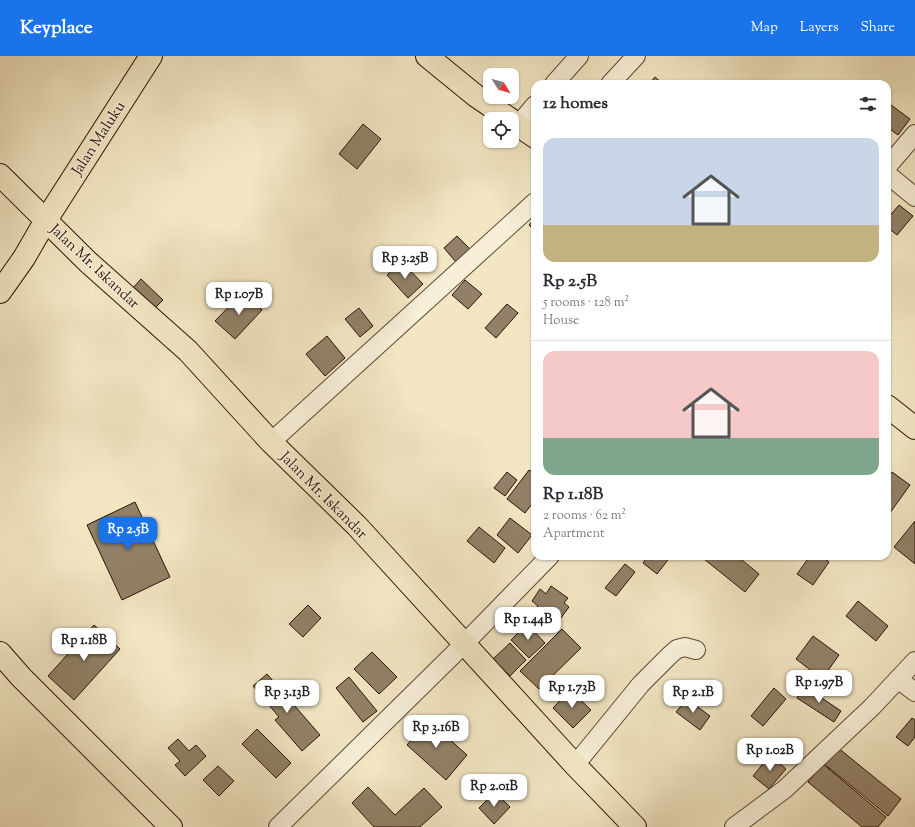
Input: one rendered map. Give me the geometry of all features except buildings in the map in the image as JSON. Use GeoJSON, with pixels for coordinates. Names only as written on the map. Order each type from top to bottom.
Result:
{"type":"FeatureCollection","features":[{"type":"Feature","properties":{"kind":"main road","name":"Jalan Maluku"},"geometry":{"type":"LineString","coordinates":[[0,292],[24,258],[46,220],[150,56]]}},
{"type":"Feature","properties":{"kind":"main road"},"geometry":{"type":"LineString","coordinates":[[427,56],[476,96],[500,112]]}},
{"type":"Feature","properties":{"kind":"main road","name":"Jalan Mr. Iskandar"},"geometry":{"type":"LineString","coordinates":[[0,175],[88,262],[188,351],[271,442],[357,526],[575,765],[636,827]]}},
{"type":"Feature","properties":{"kind":"main road"},"geometry":{"type":"LineString","coordinates":[[891,409],[915,428]]}},
{"type":"Feature","properties":{"kind":"main road"},"geometry":{"type":"LineString","coordinates":[[0,653],[21,677],[171,827]]}},
{"type":"Feature","properties":{"kind":"street"},"geometry":{"type":"LineString","coordinates":[[558,80],[579,56]]}},
{"type":"Feature","properties":{"kind":"street"},"geometry":{"type":"LineString","coordinates":[[614,80],[636,56]]}},
{"type":"Feature","properties":{"kind":"street"},"geometry":{"type":"LineString","coordinates":[[519,125],[531,110]]}},
{"type":"Feature","properties":{"kind":"street"},"geometry":{"type":"LineString","coordinates":[[891,162],[915,134]]}},
{"type":"Feature","properties":{"kind":"street"},"geometry":{"type":"LineString","coordinates":[[891,177],[915,197]]}},
{"type":"Feature","properties":{"kind":"street"},"geometry":{"type":"LineString","coordinates":[[271,442],[531,206]]}},
{"type":"Feature","properties":{"kind":"street"},"geometry":{"type":"LineString","coordinates":[[278,827],[464,644],[546,560]]}},
{"type":"Feature","properties":{"kind":"street"},"geometry":{"type":"LineString","coordinates":[[575,765],[641,684],[677,648],[685,647],[696,650]]}},
{"type":"Feature","properties":{"kind":"street"},"geometry":{"type":"LineString","coordinates":[[734,827],[785,789],[872,707],[915,661]]}},
{"type":"Feature","properties":{"kind":"street"},"geometry":{"type":"LineString","coordinates":[[898,679],[915,692]]}}]}
